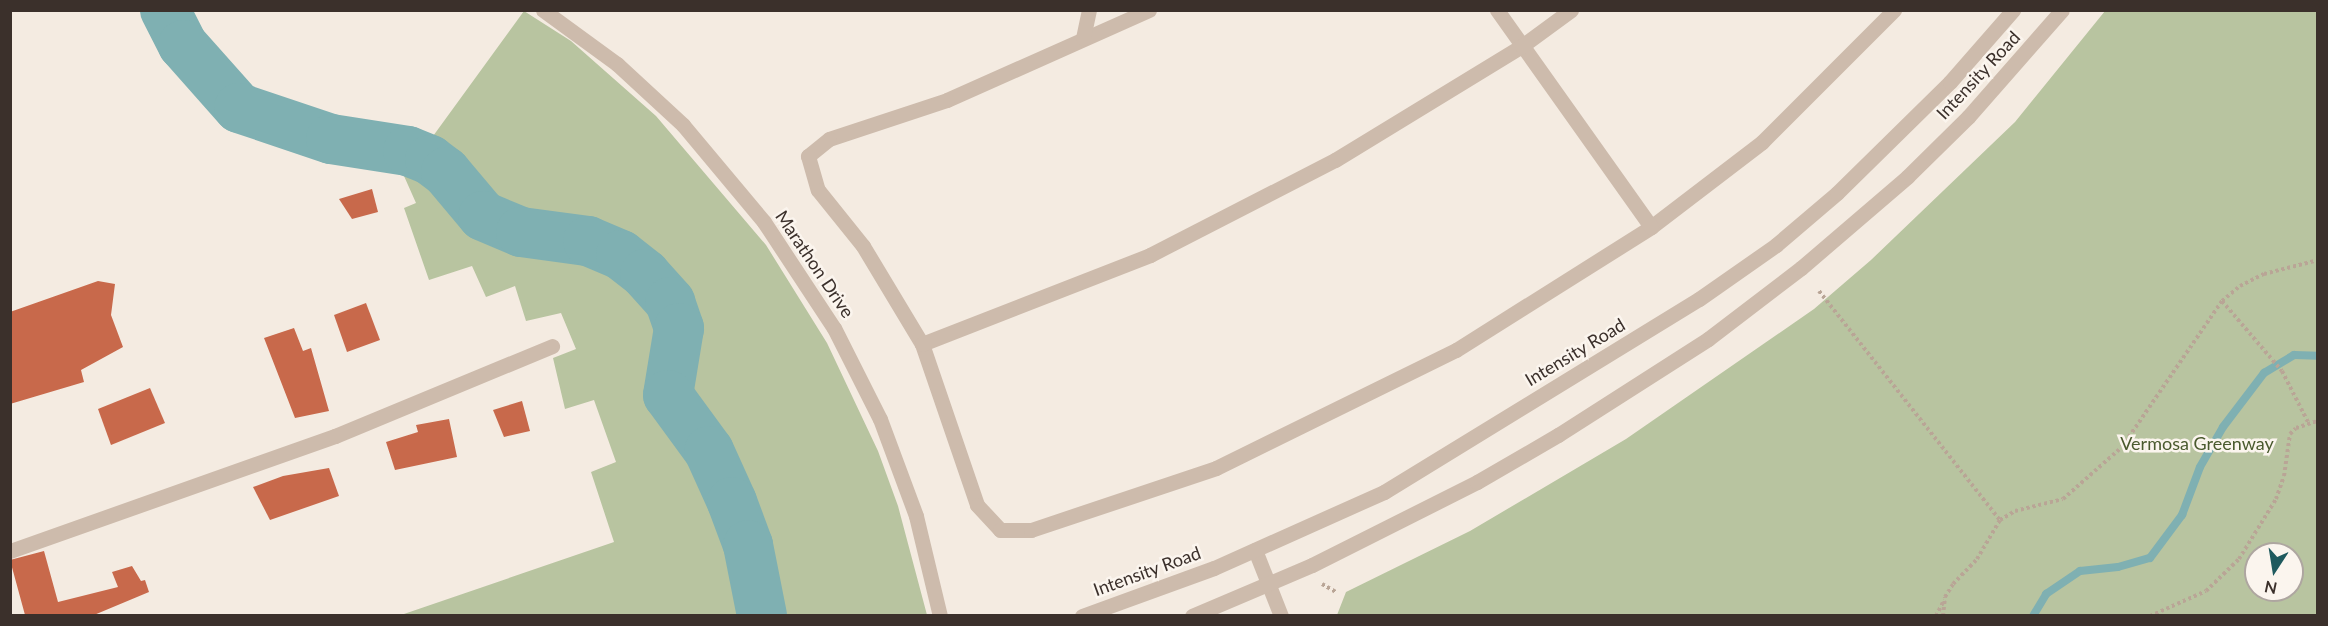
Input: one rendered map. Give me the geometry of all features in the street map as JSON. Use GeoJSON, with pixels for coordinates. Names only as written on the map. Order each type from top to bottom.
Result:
{"type":"FeatureCollection","features":[{"type":"Feature","properties":{"kind":"street","name":"Marathon Drive"},"geometry":{"type":"LineString","coordinates":[[543,10],[617,64],[683,124],[764,222],[834,328],[880,419],[912,506],[940,615]]}},
{"type":"Feature","properties":{"kind":"street"},"geometry":{"type":"LineString","coordinates":[[1083,38],[1089,10]]}},
{"type":"Feature","properties":{"kind":"street"},"geometry":{"type":"LineString","coordinates":[[1149,10],[947,100],[829,139],[808,156],[818,190],[863,246],[922,344],[977,505],[1000,530],[1031,530],[1216,468],[1456,350],[1651,227],[1761,142],[1894,10]]}},
{"type":"Feature","properties":{"kind":"street"},"geometry":{"type":"LineString","coordinates":[[1497,10],[1651,227]]}},
{"type":"Feature","properties":{"kind":"street"},"geometry":{"type":"LineString","coordinates":[[922,344],[1150,255],[1335,160],[1522,46],[1571,10]]}},
{"type":"Feature","properties":{"kind":"street","name":"Intensity Road"},"geometry":{"type":"LineString","coordinates":[[1082,615],[1255,550],[1384,492],[1699,299],[1776,245],[1895,139],[2013,10]]}},
{"type":"Feature","properties":{"kind":"street","name":"Intensity Road"},"geometry":{"type":"LineString","coordinates":[[1192,615],[1269,584],[1477,482],[1568,429],[1708,339],[1801,268],[1907,177],[1968,117],[2062,10]]}},
{"type":"Feature","properties":{"kind":"street"},"geometry":{"type":"LineString","coordinates":[[10,551],[334,436],[552,346]]}},
{"type":"Feature","properties":{"kind":"street"},"geometry":{"type":"LineString","coordinates":[[1255,550],[1281,615]]}},
{"type":"Feature","properties":{"kind":"path"},"geometry":{"type":"LineString","coordinates":[[1936,615],[1946,597],[1977,559],[2000,520],[2015,511],[2063,499],[2122,447],[2222,302],[2264,274],[2318,260]]}},
{"type":"Feature","properties":{"kind":"path"},"geometry":{"type":"LineString","coordinates":[[1819,291],[2000,520]]}},
{"type":"Feature","properties":{"kind":"path"},"geometry":{"type":"LineString","coordinates":[[2222,302],[2282,371],[2309,424]]}},
{"type":"Feature","properties":{"kind":"path"},"geometry":{"type":"LineString","coordinates":[[2150,615],[2206,591],[2239,559],[2276,499],[2284,476],[2290,434],[2318,421]]}},
{"type":"Feature","properties":{"kind":"path"},"geometry":{"type":"LineString","coordinates":[[1321,584],[1336,592]]}},
{"type":"Feature","properties":{"kind":"path"},"geometry":{"type":"LineString","coordinates":[[1943,615],[1946,597]]}},
{"type":"Feature","properties":{"kind":"green space"},"geometry":{"type":"Polygon","coordinates":[[[524,11],[571,41],[656,116],[766,245],[827,343],[878,451],[898,506],[927,615],[401,615],[614,542],[591,472],[616,462],[594,400],[565,409],[553,358],[576,349],[561,313],[526,321],[515,286],[486,297],[472,266],[429,280],[404,208],[416,203],[404,176],[524,11]]]}},
{"type":"Feature","properties":{"kind":"green space","name":"Vermosa Greenway"},"geometry":{"type":"Polygon","coordinates":[[[2105,11],[2317,11],[2317,615],[1337,615],[1346,592],[1470,531],[1626,439],[1814,309],[1871,260],[2015,122],[2105,11]]]}},
{"type":"Feature","properties":{"kind":"building"},"geometry":{"type":"Polygon","coordinates":[[[372,189],[378,212],[352,219],[339,199],[372,189]]]}},
{"type":"Feature","properties":{"kind":"building"},"geometry":{"type":"Polygon","coordinates":[[[98,281],[115,284],[111,315],[123,347],[81,370],[84,382],[10,404],[10,312],[98,281]]]}},
{"type":"Feature","properties":{"kind":"building"},"geometry":{"type":"Polygon","coordinates":[[[366,303],[380,340],[347,352],[334,315],[366,303]]]}},
{"type":"Feature","properties":{"kind":"building"},"geometry":{"type":"Polygon","coordinates":[[[294,328],[303,351],[311,348],[329,411],[295,418],[264,338],[294,328]]]}},
{"type":"Feature","properties":{"kind":"building"},"geometry":{"type":"Polygon","coordinates":[[[150,388],[165,423],[111,445],[98,409],[150,388]]]}},
{"type":"Feature","properties":{"kind":"building"},"geometry":{"type":"Polygon","coordinates":[[[522,401],[530,431],[504,437],[493,410],[522,401]]]}},
{"type":"Feature","properties":{"kind":"building"},"geometry":{"type":"Polygon","coordinates":[[[449,419],[457,457],[395,470],[386,442],[418,432],[416,425],[449,419]]]}},
{"type":"Feature","properties":{"kind":"building"},"geometry":{"type":"Polygon","coordinates":[[[329,468],[339,496],[270,520],[253,487],[283,476],[329,468]]]}},
{"type":"Feature","properties":{"kind":"building"},"geometry":{"type":"Polygon","coordinates":[[[44,551],[58,602],[118,587],[112,572],[132,566],[141,581],[145,580],[149,592],[94,615],[25,615],[10,560],[44,551]]]}},
{"type":"Feature","properties":{"kind":"waterway"},"geometry":{"type":"LineString","coordinates":[[165,10],[183,45],[239,108],[331,139],[408,151],[430,160],[446,172],[483,216],[521,232],[588,241],[621,255],[645,274],[670,302],[679,328],[668,395],[709,451],[732,502],[748,545],[762,616]]}},
{"type":"Feature","properties":{"kind":"waterway"},"geometry":{"type":"LineString","coordinates":[[2033,616],[2046,594],[2080,571],[2118,567],[2150,558],[2182,515],[2200,467],[2223,427],[2264,373],[2294,355],[2318,356]]}}]}
